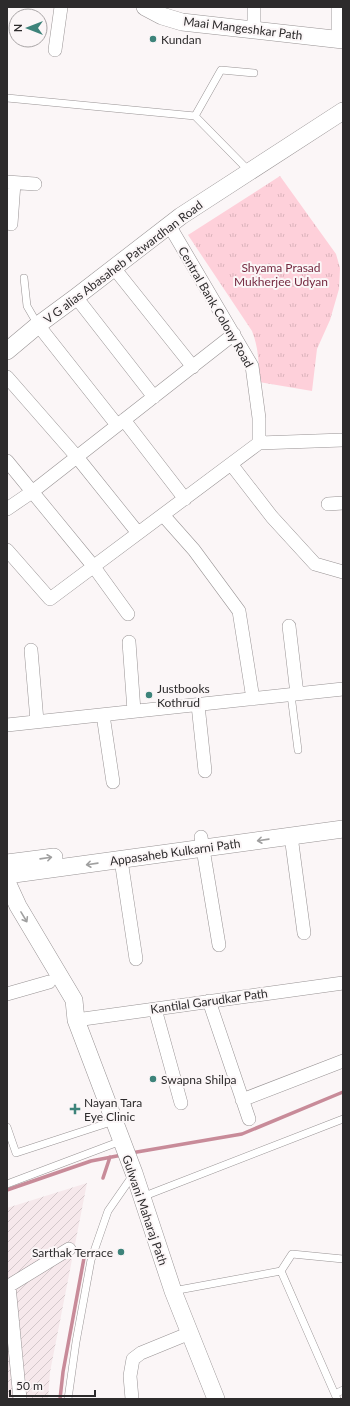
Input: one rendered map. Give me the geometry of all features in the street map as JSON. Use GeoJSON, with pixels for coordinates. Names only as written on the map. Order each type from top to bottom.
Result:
{"type":"FeatureCollection","features":[{"type":"Feature","properties":{"kind":"street"},"geometry":{"type":"LineString","coordinates":[[54,50],[61,7]]}},
{"type":"Feature","properties":{"kind":"street","name":"Maai Mangeshkar Path"},"geometry":{"type":"LineString","coordinates":[[145,7],[162,16],[182,22],[341,40]]}},
{"type":"Feature","properties":{"kind":"street"},"geometry":{"type":"LineString","coordinates":[[254,7],[254,30]]}},
{"type":"Feature","properties":{"kind":"street"},"geometry":{"type":"LineString","coordinates":[[338,7],[341,40]]}},
{"type":"Feature","properties":{"kind":"street","name":"V G alias Abasaheb Patwardhan Road"},"geometry":{"type":"LineString","coordinates":[[7,351],[38,325],[169,225],[343,111]]}},
{"type":"Feature","properties":{"kind":"street"},"geometry":{"type":"LineString","coordinates":[[12,224],[10,183],[35,184]]}},
{"type":"Feature","properties":{"kind":"street","name":"Central Bank Colony Road"},"geometry":{"type":"LineString","coordinates":[[169,225],[252,366],[259,418],[259,443]]}},
{"type":"Feature","properties":{"kind":"street"},"geometry":{"type":"LineString","coordinates":[[114,268],[193,367]]}},
{"type":"Feature","properties":{"kind":"street"},"geometry":{"type":"LineString","coordinates":[[76,297],[154,396]]}},
{"type":"Feature","properties":{"kind":"street"},"geometry":{"type":"LineString","coordinates":[[38,325],[185,498]]}},
{"type":"Feature","properties":{"kind":"street"},"geometry":{"type":"LineString","coordinates":[[7,509],[32,492],[234,334]]}},
{"type":"Feature","properties":{"kind":"street"},"geometry":{"type":"LineString","coordinates":[[7,377],[77,457],[138,533]]}},
{"type":"Feature","properties":{"kind":"street"},"geometry":{"type":"LineString","coordinates":[[7,550],[50,599],[259,443],[343,440]]}},
{"type":"Feature","properties":{"kind":"street"},"geometry":{"type":"LineString","coordinates":[[7,461],[94,567],[128,614]]}},
{"type":"Feature","properties":{"kind":"street"},"geometry":{"type":"LineString","coordinates":[[231,464],[272,518],[315,564],[343,572]]}},
{"type":"Feature","properties":{"kind":"street"},"geometry":{"type":"LineString","coordinates":[[328,504],[343,503]]}},
{"type":"Feature","properties":{"kind":"street"},"geometry":{"type":"LineString","coordinates":[[163,515],[194,550],[239,610],[253,699]]}},
{"type":"Feature","properties":{"kind":"street"},"geometry":{"type":"LineString","coordinates":[[289,626],[294,694]]}},
{"type":"Feature","properties":{"kind":"street"},"geometry":{"type":"LineString","coordinates":[[129,642],[134,711]]}},
{"type":"Feature","properties":{"kind":"street"},"geometry":{"type":"LineString","coordinates":[[31,650],[37,722]]}},
{"type":"Feature","properties":{"kind":"street"},"geometry":{"type":"LineString","coordinates":[[7,725],[343,689]]}},
{"type":"Feature","properties":{"kind":"street"},"geometry":{"type":"LineString","coordinates":[[198,704],[205,771]]}},
{"type":"Feature","properties":{"kind":"street"},"geometry":{"type":"LineString","coordinates":[[103,714],[113,782]]}},
{"type":"Feature","properties":{"kind":"street","name":"Appasaheb Kulkarni Path"},"geometry":{"type":"LineString","coordinates":[[7,875],[121,860],[202,842],[343,817]]}},
{"type":"Feature","properties":{"kind":"street","name":"Appasaheb Kulkarni Path"},"geometry":{"type":"LineString","coordinates":[[7,863],[202,842],[291,836],[343,829]]}},
{"type":"Feature","properties":{"kind":"street"},"geometry":{"type":"LineString","coordinates":[[291,836],[304,933]]}},
{"type":"Feature","properties":{"kind":"street"},"geometry":{"type":"LineString","coordinates":[[202,842],[219,945]]}},
{"type":"Feature","properties":{"kind":"street"},"geometry":{"type":"LineString","coordinates":[[121,860],[136,959]]}},
{"type":"Feature","properties":{"kind":"street","name":"Gulwani Maharaj Path"},"geometry":{"type":"LineString","coordinates":[[7,882],[18,906],[74,1000],[76,1020],[134,1174],[173,1291],[216,1399]]}},
{"type":"Feature","properties":{"kind":"street","name":"Gulwani Maharaj Path"},"geometry":{"type":"LineString","coordinates":[[7,911],[63,1006],[76,1020]]}},
{"type":"Feature","properties":{"kind":"street"},"geometry":{"type":"LineString","coordinates":[[7,994],[49,982]]}},
{"type":"Feature","properties":{"kind":"street","name":"Kantilal Garudkar Path"},"geometry":{"type":"LineString","coordinates":[[76,1020],[343,983]]}},
{"type":"Feature","properties":{"kind":"street"},"geometry":{"type":"LineString","coordinates":[[209,1001],[249,1119]]}},
{"type":"Feature","properties":{"kind":"street"},"geometry":{"type":"LineString","coordinates":[[155,1009],[181,1103]]}},
{"type":"Feature","properties":{"kind":"street"},"geometry":{"type":"LineString","coordinates":[[242,1100],[343,1061]]}},
{"type":"Feature","properties":{"kind":"street"},"geometry":{"type":"LineString","coordinates":[[20,1399],[8,1287],[69,1249]]}},
{"type":"Feature","properties":{"kind":"street"},"geometry":{"type":"LineString","coordinates":[[132,1399],[130,1376],[133,1359],[141,1353],[190,1333]]}},
{"type":"Feature","properties":{"kind":"lane"},"geometry":{"type":"LineString","coordinates":[[195,116],[221,70],[254,73]]}},
{"type":"Feature","properties":{"kind":"lane"},"geometry":{"type":"LineString","coordinates":[[7,98],[195,116],[250,172]]}},
{"type":"Feature","properties":{"kind":"lane"},"geometry":{"type":"LineString","coordinates":[[24,278],[27,306],[38,325]]}},
{"type":"Feature","properties":{"kind":"lane"},"geometry":{"type":"LineString","coordinates":[[294,694],[298,750]]}},
{"type":"Feature","properties":{"kind":"lane"},"geometry":{"type":"LineString","coordinates":[[142,1197],[343,1119]]}},
{"type":"Feature","properties":{"kind":"lane"},"geometry":{"type":"LineString","coordinates":[[7,1127],[16,1154],[114,1121]]}},
{"type":"Feature","properties":{"kind":"lane"},"geometry":{"type":"LineString","coordinates":[[7,1184],[121,1141]]}},
{"type":"Feature","properties":{"kind":"lane"},"geometry":{"type":"LineString","coordinates":[[68,1399],[76,1342],[91,1260],[108,1211],[134,1174]]}},
{"type":"Feature","properties":{"kind":"lane"},"geometry":{"type":"LineString","coordinates":[[173,1291],[281,1271],[292,1254],[343,1259]]}},
{"type":"Feature","properties":{"kind":"lane"},"geometry":{"type":"LineString","coordinates":[[281,1271],[336,1396],[343,1390]]}},
{"type":"Feature","properties":{"kind":"shaded area"},"geometry":{"type":"Polygon","coordinates":[[[87,1183],[50,1372],[48,1399],[7,1399],[7,1208],[87,1183]]]}},
{"type":"Feature","properties":{"kind":"green space","name":"Shyama Prasad Mukherjee Udyan"},"geometry":{"type":"Polygon","coordinates":[[[280,176],[336,254],[340,268],[339,289],[330,320],[317,349],[312,391],[259,382],[259,363],[252,331],[188,235],[280,176]]]}},
{"type":"Feature","properties":{"kind":"waterway"},"geometry":{"type":"LineString","coordinates":[[131,1153],[242,1134],[343,1092]]}},
{"type":"Feature","properties":{"kind":"waterway"},"geometry":{"type":"LineString","coordinates":[[7,1190],[91,1161],[122,1155]]}},
{"type":"Feature","properties":{"kind":"waterway"},"geometry":{"type":"LineString","coordinates":[[103,1178],[110,1157]]}},
{"type":"Feature","properties":{"kind":"waterway"},"geometry":{"type":"LineString","coordinates":[[60,1399],[63,1372],[84,1258]]}},
{"type":"Feature","properties":{"kind":"place","name":"Kundan"},"geometry":{"type":"Point","coordinates":[153,39]}},
{"type":"Feature","properties":{"kind":"place","name":"Justbooks Kothrud"},"geometry":{"type":"Point","coordinates":[149,695]}},
{"type":"Feature","properties":{"kind":"place","name":"Swapna Shilpa"},"geometry":{"type":"Point","coordinates":[153,1079]}},
{"type":"Feature","properties":{"kind":"place","name":"Nayan Tara Eye Clinic"},"geometry":{"type":"Point","coordinates":[75,1109]}},
{"type":"Feature","properties":{"kind":"place","name":"Sarthak Terrace"},"geometry":{"type":"Point","coordinates":[121,1252]}}]}
